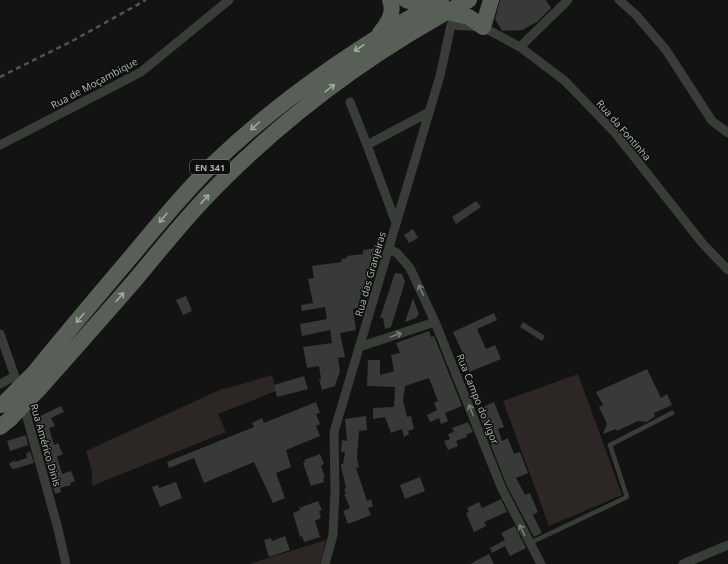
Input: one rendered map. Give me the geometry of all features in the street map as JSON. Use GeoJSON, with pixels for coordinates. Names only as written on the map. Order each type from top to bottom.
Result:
{"type":"FeatureCollection","features":[{"type":"Feature","properties":{"kind":"highway"},"geometry":{"type":"LineString","coordinates":[[379,36],[390,16],[390,0]]}},
{"type":"Feature","properties":{"kind":"highway"},"geometry":{"type":"LineString","coordinates":[[406,0],[439,6],[469,17],[483,27],[491,0]]}},
{"type":"Feature","properties":{"kind":"highway","name":"EN 341"},"geometry":{"type":"LineString","coordinates":[[3,414],[34,373],[170,210],[211,166],[276,109],[322,73],[379,36],[439,6],[469,0]]}},
{"type":"Feature","properties":{"kind":"highway","name":"EN 341"},"geometry":{"type":"LineString","coordinates":[[3,414],[39,389],[186,220],[224,179],[264,141],[342,79],[398,41],[439,6]]}},
{"type":"Feature","properties":{"kind":"street","name":"Rua de Moçambique"},"geometry":{"type":"LineString","coordinates":[[0,145],[141,72],[229,0]]}},
{"type":"Feature","properties":{"kind":"street"},"geometry":{"type":"LineString","coordinates":[[520,47],[568,0]]}},
{"type":"Feature","properties":{"kind":"street"},"geometry":{"type":"LineString","coordinates":[[619,0],[636,15],[666,50],[712,121],[728,134]]}},
{"type":"Feature","properties":{"kind":"street","name":"Rua das Granjeiras"},"geometry":{"type":"LineString","coordinates":[[325,564],[333,535],[335,492],[334,432],[440,76],[451,25],[483,27]]}},
{"type":"Feature","properties":{"kind":"street","name":"Rua da Fontinha"},"geometry":{"type":"LineString","coordinates":[[483,27],[520,47],[565,81],[616,134],[703,244],[728,270]]}},
{"type":"Feature","properties":{"kind":"street"},"geometry":{"type":"LineString","coordinates":[[350,102],[396,223]]}},
{"type":"Feature","properties":{"kind":"street"},"geometry":{"type":"LineString","coordinates":[[367,145],[429,112]]}},
{"type":"Feature","properties":{"kind":"street","name":"Rua Campo do Vigor"},"geometry":{"type":"LineString","coordinates":[[389,249],[397,253],[410,268],[435,322],[502,489],[528,544],[541,564]]}},
{"type":"Feature","properties":{"kind":"street"},"geometry":{"type":"LineString","coordinates":[[359,347],[435,322]]}},
{"type":"Feature","properties":{"kind":"street","name":"Rua Américo Dinis"},"geometry":{"type":"LineString","coordinates":[[0,334],[16,376],[57,525],[66,564]]}},
{"type":"Feature","properties":{"kind":"street"},"geometry":{"type":"LineString","coordinates":[[0,384],[16,376]]}},
{"type":"Feature","properties":{"kind":"street"},"geometry":{"type":"LineString","coordinates":[[683,564],[728,545]]}},
{"type":"Feature","properties":{"kind":"lane"},"geometry":{"type":"LineString","coordinates":[[528,544],[627,497],[610,445],[672,413]]}},
{"type":"Feature","properties":{"kind":"shaded area"},"geometry":{"type":"Polygon","coordinates":[[[578,374],[622,495],[549,526],[503,401],[578,374]]]}},
{"type":"Feature","properties":{"kind":"shaded area"},"geometry":{"type":"Polygon","coordinates":[[[272,375],[276,391],[218,414],[226,432],[92,486],[92,471],[86,451],[224,388],[225,389],[272,375]]]}},
{"type":"Feature","properties":{"kind":"shaded area"},"geometry":{"type":"Polygon","coordinates":[[[326,540],[320,564],[249,564],[326,540]]]}},
{"type":"Feature","properties":{"kind":"building"},"geometry":{"type":"Polygon","coordinates":[[[500,0],[546,0],[551,8],[537,22],[522,30],[502,31],[495,19],[500,0]]]}},
{"type":"Feature","properties":{"kind":"building"},"geometry":{"type":"Polygon","coordinates":[[[476,201],[481,207],[456,224],[452,217],[476,201]]]}},
{"type":"Feature","properties":{"kind":"building"},"geometry":{"type":"Polygon","coordinates":[[[413,229],[418,238],[409,243],[404,235],[413,229]]]}},
{"type":"Feature","properties":{"kind":"building"},"geometry":{"type":"Polygon","coordinates":[[[376,248],[377,268],[366,269],[369,294],[360,295],[362,307],[353,309],[356,330],[340,333],[345,357],[338,358],[340,371],[335,386],[322,390],[319,379],[321,379],[319,366],[307,368],[303,347],[332,343],[330,330],[302,336],[300,324],[327,319],[325,307],[302,311],[301,305],[313,303],[308,279],[314,278],[312,266],[342,262],[341,259],[347,258],[347,256],[363,254],[363,250],[376,248]]]}},
{"type":"Feature","properties":{"kind":"building"},"geometry":{"type":"Polygon","coordinates":[[[395,273],[402,274],[405,282],[391,327],[385,329],[383,318],[380,318],[395,273]]]}},
{"type":"Feature","properties":{"kind":"building"},"geometry":{"type":"Polygon","coordinates":[[[186,296],[192,311],[183,315],[176,300],[186,296]]]}},
{"type":"Feature","properties":{"kind":"building"},"geometry":{"type":"Polygon","coordinates":[[[413,298],[419,314],[416,318],[405,322],[413,298]]]}},
{"type":"Feature","properties":{"kind":"building"},"geometry":{"type":"Polygon","coordinates":[[[494,313],[497,320],[477,329],[486,349],[495,345],[501,359],[469,372],[466,364],[464,365],[461,357],[464,356],[453,332],[494,313]]]}},
{"type":"Feature","properties":{"kind":"building"},"geometry":{"type":"Polygon","coordinates":[[[523,322],[545,336],[542,341],[520,327],[523,322]]]}},
{"type":"Feature","properties":{"kind":"building"},"geometry":{"type":"Polygon","coordinates":[[[429,331],[431,337],[434,336],[462,406],[445,413],[448,421],[441,424],[439,418],[430,422],[427,415],[437,410],[434,403],[438,401],[429,378],[405,386],[403,401],[407,417],[411,416],[414,429],[408,431],[409,434],[404,437],[402,429],[391,433],[385,417],[373,419],[373,408],[394,407],[395,387],[367,386],[368,360],[380,360],[380,375],[394,371],[391,355],[400,353],[396,343],[429,331]]]}},
{"type":"Feature","properties":{"kind":"building"},"geometry":{"type":"Polygon","coordinates":[[[647,369],[661,398],[667,394],[672,405],[654,413],[655,416],[647,422],[638,421],[617,431],[616,429],[603,434],[607,424],[599,407],[603,405],[596,392],[647,369]]]}},
{"type":"Feature","properties":{"kind":"building"},"geometry":{"type":"Polygon","coordinates":[[[304,376],[308,389],[277,397],[274,385],[304,376]]]}},
{"type":"Feature","properties":{"kind":"building"},"geometry":{"type":"Polygon","coordinates":[[[316,402],[320,413],[316,414],[320,424],[316,426],[320,436],[286,450],[291,467],[276,473],[285,498],[273,503],[254,462],[204,483],[194,458],[169,468],[167,462],[254,427],[252,423],[262,418],[264,423],[316,402]]]}},
{"type":"Feature","properties":{"kind":"building"},"geometry":{"type":"Polygon","coordinates":[[[494,402],[504,427],[498,429],[502,441],[508,438],[514,454],[520,452],[528,473],[516,478],[525,495],[530,493],[538,512],[533,515],[542,533],[534,537],[507,486],[477,410],[494,402]]]}},
{"type":"Feature","properties":{"kind":"building"},"geometry":{"type":"Polygon","coordinates":[[[61,406],[64,412],[51,418],[55,426],[49,428],[54,445],[58,443],[63,454],[57,457],[62,474],[71,471],[75,481],[70,483],[71,485],[60,488],[61,492],[55,494],[41,445],[46,443],[44,440],[40,441],[34,419],[61,406]]]}},
{"type":"Feature","properties":{"kind":"building"},"geometry":{"type":"Polygon","coordinates":[[[366,416],[367,430],[359,431],[357,458],[359,467],[356,468],[367,501],[371,499],[373,506],[368,508],[371,515],[348,524],[343,511],[350,508],[344,494],[346,494],[344,489],[346,488],[341,467],[345,452],[341,452],[342,440],[347,441],[345,419],[366,416]]]}},
{"type":"Feature","properties":{"kind":"building"},"geometry":{"type":"Polygon","coordinates":[[[468,422],[473,432],[466,435],[467,437],[456,441],[458,446],[448,450],[444,441],[450,439],[448,434],[454,432],[452,428],[468,422]]]}},
{"type":"Feature","properties":{"kind":"building"},"geometry":{"type":"Polygon","coordinates":[[[26,435],[28,445],[10,451],[7,441],[26,435]]]}},
{"type":"Feature","properties":{"kind":"building"},"geometry":{"type":"Polygon","coordinates":[[[30,451],[34,463],[14,469],[11,468],[9,464],[15,460],[15,462],[27,458],[26,454],[30,451]]]}},
{"type":"Feature","properties":{"kind":"building"},"geometry":{"type":"Polygon","coordinates":[[[320,454],[324,464],[321,466],[325,477],[323,477],[324,482],[311,486],[303,463],[305,462],[304,460],[320,454]]]}},
{"type":"Feature","properties":{"kind":"building"},"geometry":{"type":"Polygon","coordinates":[[[420,477],[425,491],[405,499],[400,485],[420,477]]]}},
{"type":"Feature","properties":{"kind":"building"},"geometry":{"type":"Polygon","coordinates":[[[176,482],[182,498],[160,507],[152,487],[158,485],[159,488],[176,482]]]}},
{"type":"Feature","properties":{"kind":"building"},"geometry":{"type":"Polygon","coordinates":[[[501,499],[507,512],[484,522],[486,526],[474,532],[466,513],[469,512],[467,508],[479,502],[482,508],[501,499]]]}},
{"type":"Feature","properties":{"kind":"building"},"geometry":{"type":"Polygon","coordinates":[[[318,501],[322,510],[319,511],[321,518],[315,521],[320,537],[304,542],[302,536],[300,537],[293,513],[300,510],[299,508],[318,501]]]}},
{"type":"Feature","properties":{"kind":"building"},"geometry":{"type":"Polygon","coordinates":[[[515,526],[526,548],[510,556],[505,546],[492,553],[490,548],[505,540],[501,533],[515,526]]]}},
{"type":"Feature","properties":{"kind":"building"},"geometry":{"type":"Polygon","coordinates":[[[285,536],[290,550],[269,557],[264,540],[271,538],[272,541],[285,536]]]}},
{"type":"Feature","properties":{"kind":"building"},"geometry":{"type":"Polygon","coordinates":[[[489,554],[494,564],[470,564],[489,554]]]}},
{"type":"Feature","properties":{"kind":"railway"},"geometry":{"type":"LineString","coordinates":[[0,77],[74,40],[146,0]]}}]}
